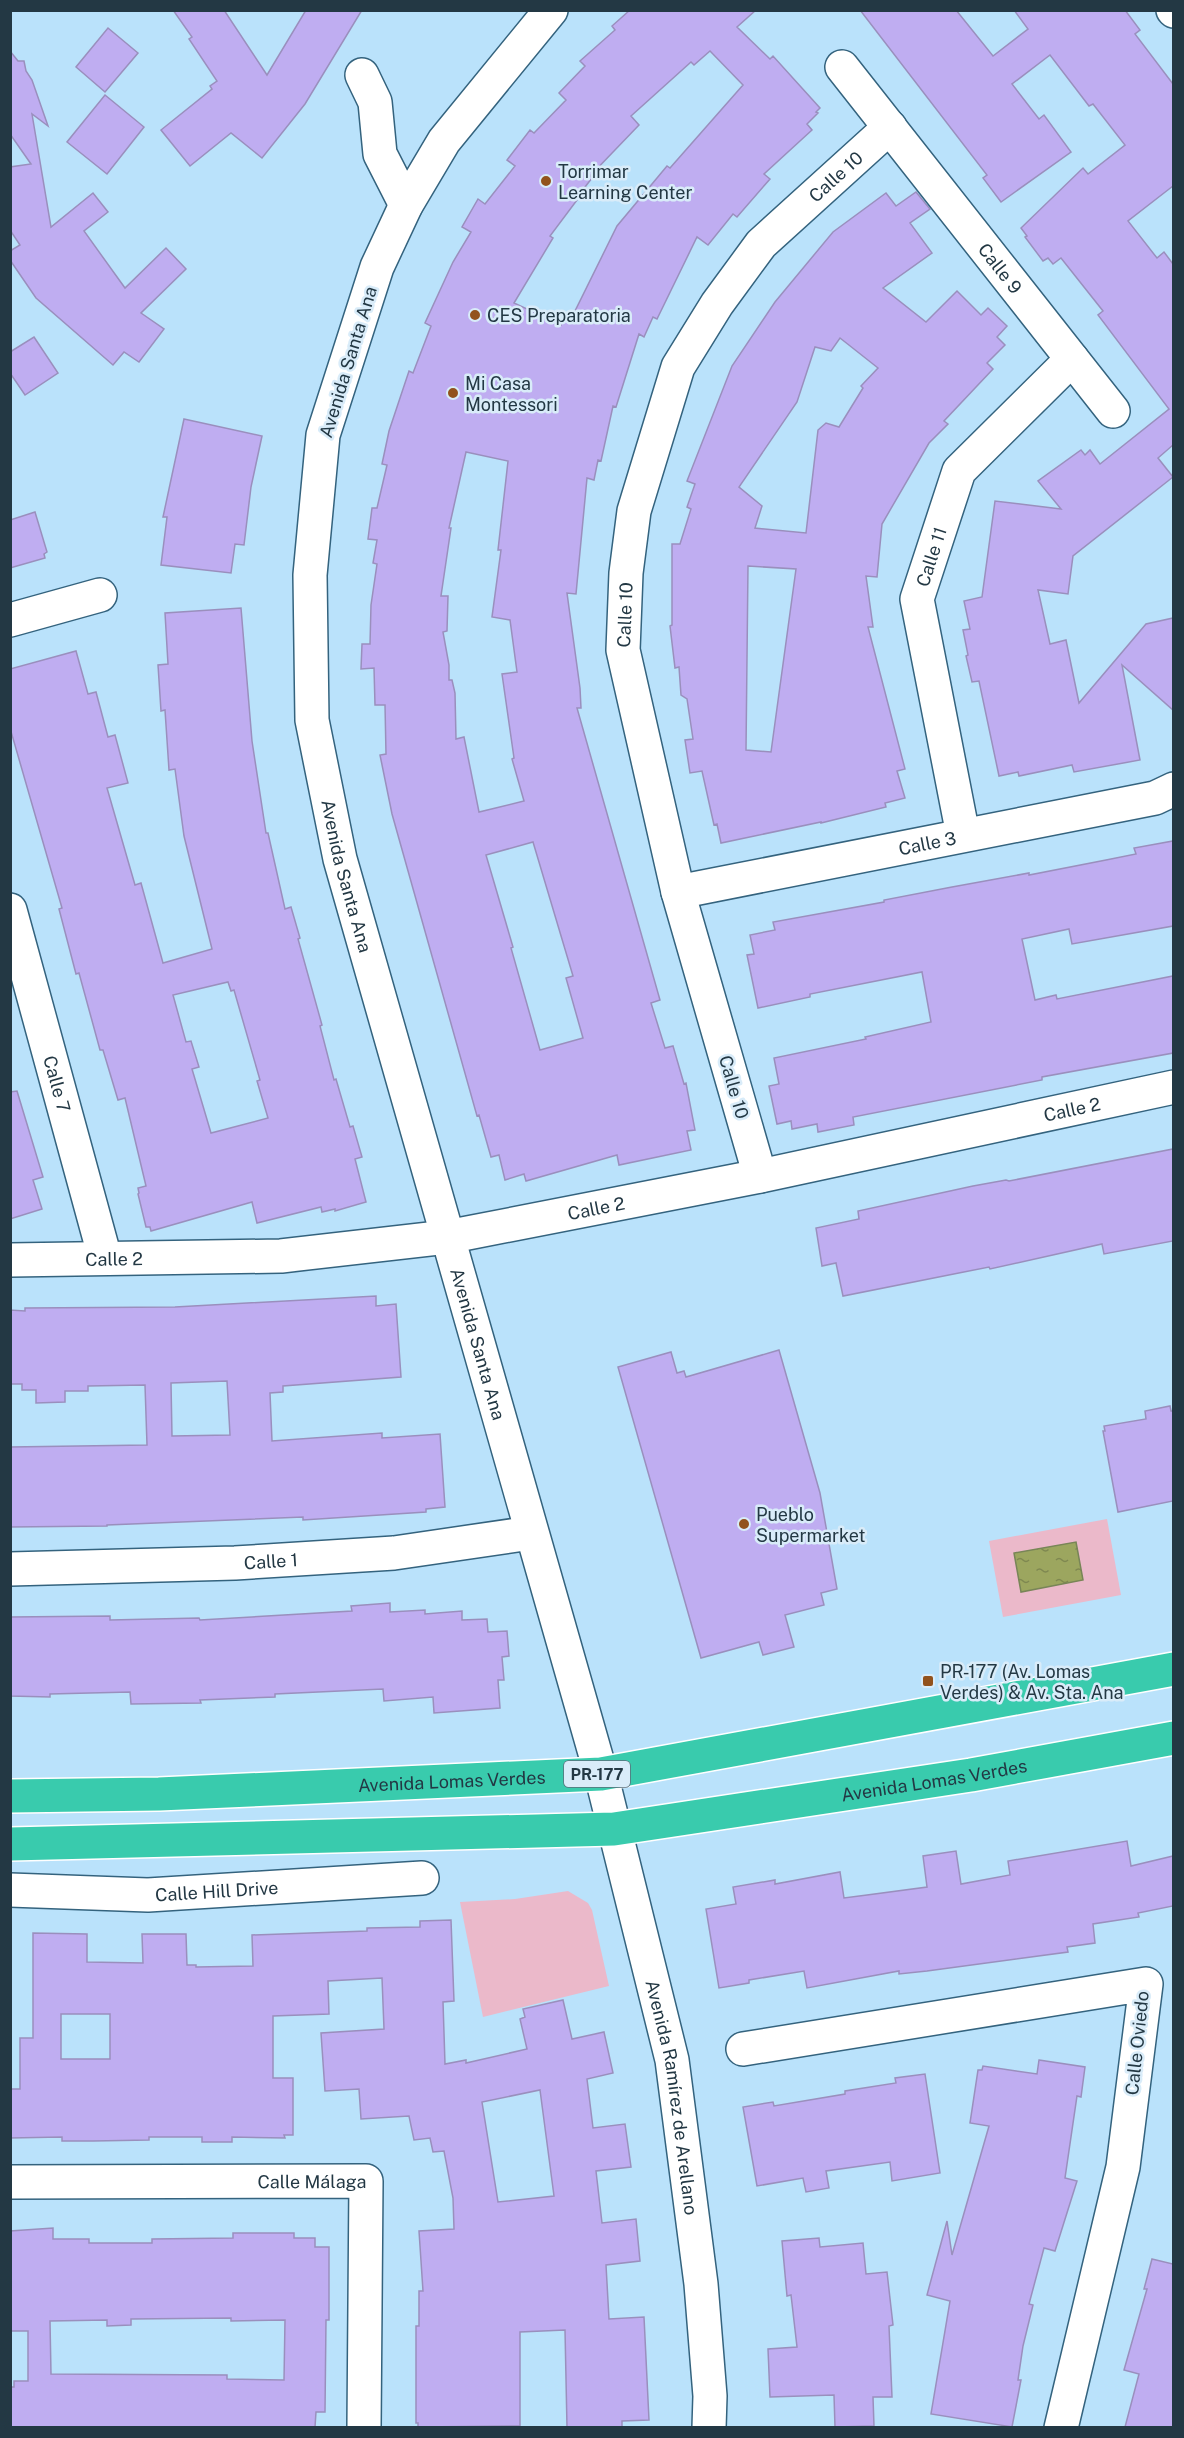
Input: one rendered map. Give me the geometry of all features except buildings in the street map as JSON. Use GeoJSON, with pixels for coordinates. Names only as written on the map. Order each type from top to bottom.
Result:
{"type":"FeatureCollection","features":[{"type":"Feature","properties":{"kind":"highway","name":"Avenida Lomas Verdes"},"geometry":{"type":"LineString","coordinates":[[10,1796],[159,1794],[601,1774],[1173,1669]]}},
{"type":"Feature","properties":{"kind":"highway","name":"Avenida Lomas Verdes"},"geometry":{"type":"LineString","coordinates":[[10,1844],[614,1829],[971,1775],[1173,1738]]}},
{"type":"Feature","properties":{"kind":"street","name":"Avenida Santa Ana"},"geometry":{"type":"LineString","coordinates":[[551,10],[444,141],[406,206],[377,267],[323,435],[310,575],[312,720],[340,859],[601,1774]]}},
{"type":"Feature","properties":{"kind":"street","name":"Calle 9"},"geometry":{"type":"LineString","coordinates":[[842,67],[1113,411]]}},
{"type":"Feature","properties":{"kind":"street"},"geometry":{"type":"LineString","coordinates":[[362,75],[375,102],[380,154],[406,206]]}},
{"type":"Feature","properties":{"kind":"street","name":"Calle 10"},"geometry":{"type":"LineString","coordinates":[[760,1176],[678,892],[623,650],[626,573],[634,511],[678,367],[717,304],[761,244],[890,127]]}},
{"type":"Feature","properties":{"kind":"street","name":"Calle 11"},"geometry":{"type":"LineString","coordinates":[[963,835],[917,599],[959,471],[1072,359]]}},
{"type":"Feature","properties":{"kind":"street"},"geometry":{"type":"LineString","coordinates":[[10,620],[100,595]]}},
{"type":"Feature","properties":{"kind":"street","name":"Calle 3"},"geometry":{"type":"LineString","coordinates":[[678,892],[1155,798],[1173,789]]}},
{"type":"Feature","properties":{"kind":"street","name":"Calle 7"},"geometry":{"type":"LineString","coordinates":[[10,909],[105,1258]]}},
{"type":"Feature","properties":{"kind":"street","name":"Calle 2"},"geometry":{"type":"LineString","coordinates":[[10,1260],[281,1256],[447,1237],[760,1176],[1173,1088]]}},
{"type":"Feature","properties":{"kind":"street","name":"Calle 1"},"geometry":{"type":"LineString","coordinates":[[10,1569],[235,1563],[394,1553],[531,1533]]}},
{"type":"Feature","properties":{"kind":"street","name":"Avenida Ramírez de Arellano"},"geometry":{"type":"LineString","coordinates":[[601,1774],[672,2060],[701,2284],[710,2396],[709,2427]]}},
{"type":"Feature","properties":{"kind":"street","name":"Calle Hill Drive"},"geometry":{"type":"LineString","coordinates":[[10,1890],[148,1895],[422,1878]]}},
{"type":"Feature","properties":{"kind":"street","name":"Calle Oviedo"},"geometry":{"type":"LineString","coordinates":[[743,2049],[1146,1984],[1123,2167],[1061,2427]]}},
{"type":"Feature","properties":{"kind":"street","name":"Calle Málaga"},"geometry":{"type":"LineString","coordinates":[[10,2182],[366,2181],[364,2427]]}},
{"type":"Feature","properties":{"kind":"shaded area"},"geometry":{"type":"Polygon","coordinates":[[[1107,1519],[1121,1595],[1003,1617],[989,1541],[1107,1519]]]}},
{"type":"Feature","properties":{"kind":"shaded area"},"geometry":{"type":"Polygon","coordinates":[[[568,1891],[588,1903],[592,1910],[609,1986],[483,2017],[460,1902],[515,1899],[568,1891]]]}},
{"type":"Feature","properties":{"kind":"water"},"geometry":{"type":"Polygon","coordinates":[[[1076,1542],[1083,1580],[1021,1592],[1014,1553],[1076,1542]]]}},
{"type":"Feature","properties":{"kind":"place","name":"Torrimar Learning Center"},"geometry":{"type":"Point","coordinates":[546,181]}},
{"type":"Feature","properties":{"kind":"place","name":"CES Preparatoria"},"geometry":{"type":"Point","coordinates":[475,315]}},
{"type":"Feature","properties":{"kind":"place","name":"Mi Casa Montessori"},"geometry":{"type":"Point","coordinates":[453,393]}},
{"type":"Feature","properties":{"kind":"place","name":"Pueblo Supermarket"},"geometry":{"type":"Point","coordinates":[744,1524]}},
{"type":"Feature","properties":{"kind":"place","name":"PR-177 (Av. Lomas Verdes) & Av. Sta. Ana"},"geometry":{"type":"Point","coordinates":[928,1681]}}]}
